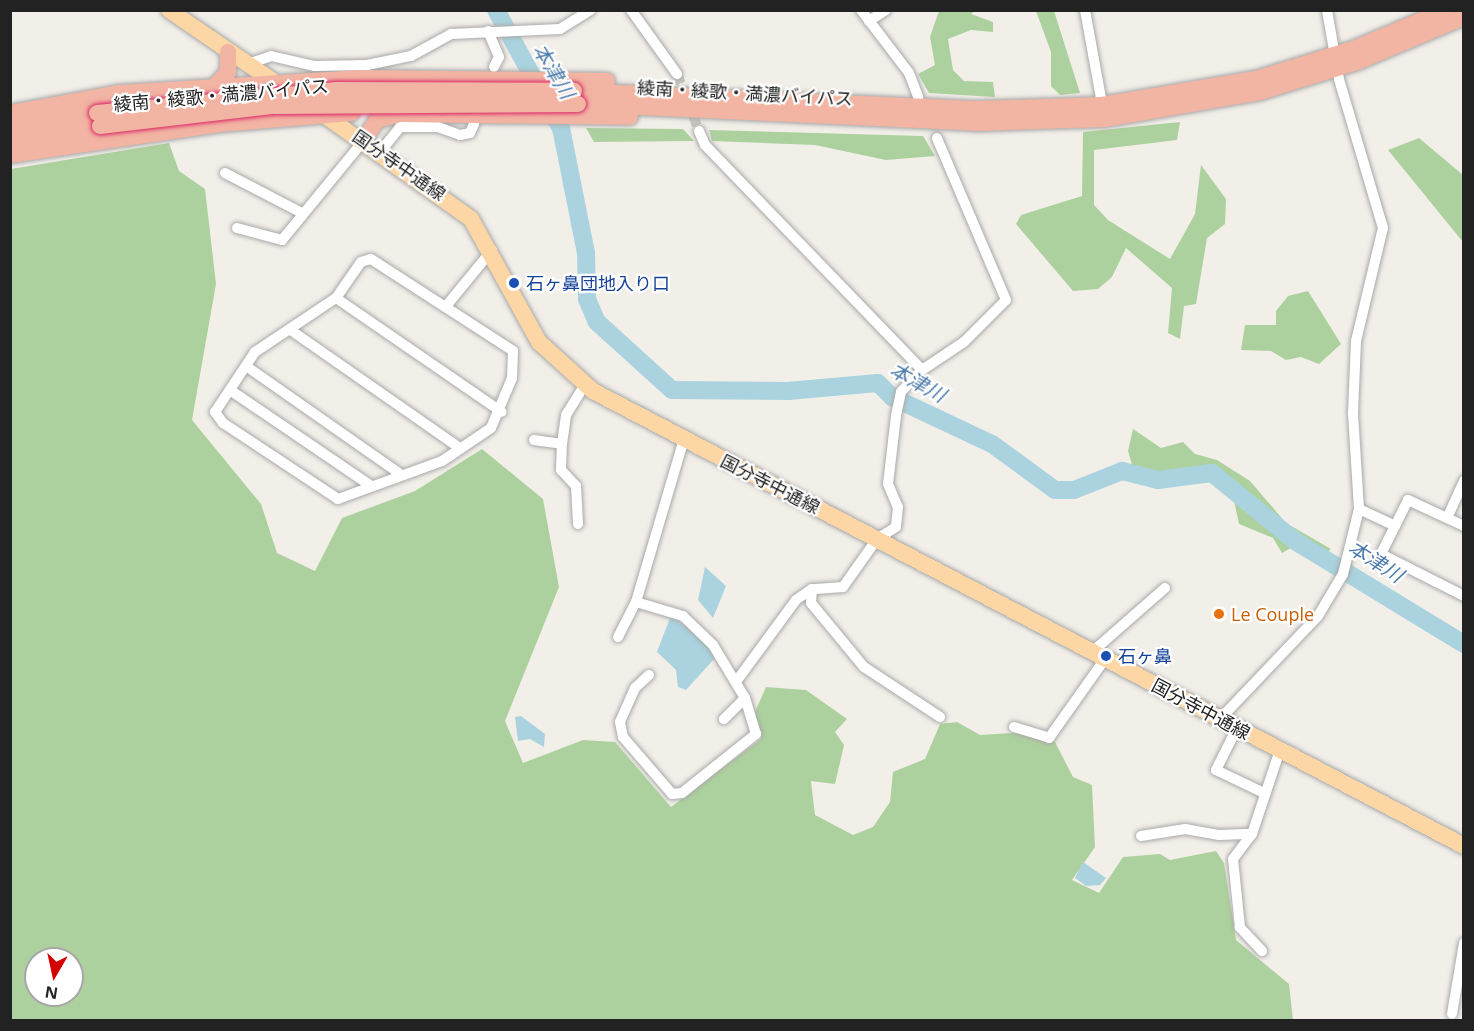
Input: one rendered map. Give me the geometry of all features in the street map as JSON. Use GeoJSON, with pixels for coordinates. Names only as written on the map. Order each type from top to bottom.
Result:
{"type":"FeatureCollection","features":[{"type":"Feature","properties":{"kind":"highway","name":"綾南・綾歌・満濃バイパス"},"geometry":{"type":"LineString","coordinates":[[1338,61],[1446,10]]}},
{"type":"Feature","properties":{"kind":"highway","name":"綾南・綾歌・満濃バイパス"},"geometry":{"type":"LineString","coordinates":[[10,128],[335,90],[832,110],[978,109],[1103,112],[1338,61],[1464,17]]}},
{"type":"Feature","properties":{"kind":"highway"},"geometry":{"type":"LineString","coordinates":[[213,88],[228,72],[228,52]]}},
{"type":"Feature","properties":{"kind":"highway"},"geometry":{"type":"LineString","coordinates":[[10,113],[120,93],[500,72],[576,98],[832,110]]}},
{"type":"Feature","properties":{"kind":"highway"},"geometry":{"type":"LineString","coordinates":[[10,155],[324,114],[519,115],[576,98]]}},
{"type":"Feature","properties":{"kind":"highway"},"geometry":{"type":"LineString","coordinates":[[364,140],[376,120],[399,114]]}},
{"type":"Feature","properties":{"kind":"highway","name":"綾南・綾歌・満濃バイパス"},"geometry":{"type":"LineString","coordinates":[[10,142],[99,119]]}},
{"type":"Feature","properties":{"kind":"main road","name":"国分寺中通線"},"geometry":{"type":"LineString","coordinates":[[169,10],[228,52],[364,140],[458,207],[492,249],[539,342],[584,386],[1464,846]]}},
{"type":"Feature","properties":{"kind":"street"},"geometry":{"type":"LineString","coordinates":[[248,64],[271,56],[314,66],[367,65],[411,56],[452,34],[560,29],[590,10]]}},
{"type":"Feature","properties":{"kind":"street"},"geometry":{"type":"LineString","coordinates":[[631,10],[677,74]]}},
{"type":"Feature","properties":{"kind":"street"},"geometry":{"type":"LineString","coordinates":[[861,10],[909,73],[918,97]]}},
{"type":"Feature","properties":{"kind":"street"},"geometry":{"type":"LineString","coordinates":[[869,21],[886,10]]}},
{"type":"Feature","properties":{"kind":"street"},"geometry":{"type":"LineString","coordinates":[[1085,10],[1103,112]]}},
{"type":"Feature","properties":{"kind":"street"},"geometry":{"type":"LineString","coordinates":[[1220,719],[1318,616],[1347,561],[1359,509],[1353,413],[1356,341],[1383,228],[1338,61],[1327,10]]}},
{"type":"Feature","properties":{"kind":"street"},"geometry":{"type":"LineString","coordinates":[[491,31],[499,57],[500,72]]}},
{"type":"Feature","properties":{"kind":"street"},"geometry":{"type":"LineString","coordinates":[[381,152],[400,126],[438,127],[460,135],[470,134],[474,124]]}},
{"type":"Feature","properties":{"kind":"street"},"geometry":{"type":"LineString","coordinates":[[699,131],[705,145],[922,370]]}},
{"type":"Feature","properties":{"kind":"street"},"geometry":{"type":"LineString","coordinates":[[738,679],[796,600],[812,589],[843,587],[877,539],[896,527],[898,507],[888,484],[901,392],[922,370],[964,342],[1006,300],[937,138]]}},
{"type":"Feature","properties":{"kind":"street"},"geometry":{"type":"LineString","coordinates":[[237,228],[282,240],[364,140]]}},
{"type":"Feature","properties":{"kind":"street"},"geometry":{"type":"LineString","coordinates":[[225,173],[302,213]]}},
{"type":"Feature","properties":{"kind":"street"},"geometry":{"type":"LineString","coordinates":[[447,305],[492,249]]}},
{"type":"Feature","properties":{"kind":"street"},"geometry":{"type":"LineString","coordinates":[[371,259],[447,305],[513,351],[502,412],[491,429],[458,447],[442,461],[399,473],[338,499],[223,423],[215,412],[255,352],[292,331],[336,298],[361,262],[371,259]]}},
{"type":"Feature","properties":{"kind":"street"},"geometry":{"type":"LineString","coordinates":[[336,298],[502,412]]}},
{"type":"Feature","properties":{"kind":"street"},"geometry":{"type":"LineString","coordinates":[[292,331],[458,447]]}},
{"type":"Feature","properties":{"kind":"street"},"geometry":{"type":"LineString","coordinates":[[246,366],[399,473]]}},
{"type":"Feature","properties":{"kind":"street"},"geometry":{"type":"LineString","coordinates":[[578,524],[576,486],[561,470],[562,444],[566,415],[584,386]]}},
{"type":"Feature","properties":{"kind":"street"},"geometry":{"type":"LineString","coordinates":[[230,390],[370,485]]}},
{"type":"Feature","properties":{"kind":"street"},"geometry":{"type":"LineString","coordinates":[[534,440],[562,444]]}},
{"type":"Feature","properties":{"kind":"street"},"geometry":{"type":"LineString","coordinates":[[618,637],[636,602],[684,440]]}},
{"type":"Feature","properties":{"kind":"street"},"geometry":{"type":"LineString","coordinates":[[1447,518],[1464,481]]}},
{"type":"Feature","properties":{"kind":"street"},"geometry":{"type":"LineString","coordinates":[[1464,526],[1408,500],[1381,554],[1464,596]]}},
{"type":"Feature","properties":{"kind":"street"},"geometry":{"type":"LineString","coordinates":[[1359,509],[1395,526]]}},
{"type":"Feature","properties":{"kind":"street"},"geometry":{"type":"LineString","coordinates":[[1014,727],[1049,738],[1099,655],[1165,588]]}},
{"type":"Feature","properties":{"kind":"street"},"geometry":{"type":"LineString","coordinates":[[812,589],[811,603],[864,667],[940,717]]}},
{"type":"Feature","properties":{"kind":"street"},"geometry":{"type":"LineString","coordinates":[[636,602],[683,616],[698,627],[738,679],[756,734],[682,793],[672,794],[623,737],[620,722],[635,688],[649,675]]}},
{"type":"Feature","properties":{"kind":"street"},"geometry":{"type":"LineString","coordinates":[[724,719],[745,698]]}},
{"type":"Feature","properties":{"kind":"street"},"geometry":{"type":"LineString","coordinates":[[1237,728],[1216,770],[1266,795]]}},
{"type":"Feature","properties":{"kind":"street"},"geometry":{"type":"LineString","coordinates":[[1262,951],[1240,927],[1232,892],[1233,859],[1252,834],[1280,750]]}},
{"type":"Feature","properties":{"kind":"street"},"geometry":{"type":"LineString","coordinates":[[1141,837],[1185,829],[1252,834]]}},
{"type":"Feature","properties":{"kind":"street"},"geometry":{"type":"LineString","coordinates":[[1452,1014],[1464,943]]}},
{"type":"Feature","properties":{"kind":"green space"},"geometry":{"type":"Polygon","coordinates":[[[939,11],[975,11],[971,14],[993,22],[993,32],[971,30],[948,39],[953,70],[964,81],[993,82],[995,97],[929,93],[918,74],[935,65],[930,37],[939,11]]]}},
{"type":"Feature","properties":{"kind":"green space"},"geometry":{"type":"Polygon","coordinates":[[[1036,11],[1054,11],[1080,93],[1060,95],[1051,86],[1051,52],[1036,11]]]}},
{"type":"Feature","properties":{"kind":"green space"},"geometry":{"type":"Polygon","coordinates":[[[1180,122],[1177,140],[1094,150],[1094,205],[1108,220],[1170,259],[1195,214],[1201,165],[1226,199],[1225,224],[1207,238],[1196,304],[1184,306],[1180,339],[1168,333],[1172,288],[1126,248],[1112,277],[1098,289],[1073,291],[1016,224],[1021,215],[1082,196],[1083,132],[1180,122]]]}},
{"type":"Feature","properties":{"kind":"green space"},"geometry":{"type":"Polygon","coordinates":[[[586,128],[683,129],[694,141],[594,142],[586,128]]]}},
{"type":"Feature","properties":{"kind":"green space"},"geometry":{"type":"Polygon","coordinates":[[[709,130],[923,136],[935,156],[886,160],[815,145],[712,141],[709,130]]]}},
{"type":"Feature","properties":{"kind":"green space"},"geometry":{"type":"Polygon","coordinates":[[[1419,138],[1463,175],[1463,242],[1388,150],[1419,138]]]}},
{"type":"Feature","properties":{"kind":"green space"},"geometry":{"type":"Polygon","coordinates":[[[169,143],[179,171],[205,189],[216,284],[192,420],[261,504],[277,553],[315,571],[342,518],[415,491],[482,449],[543,499],[559,587],[505,721],[523,763],[583,740],[615,742],[671,807],[761,739],[755,712],[766,687],[806,690],[847,719],[835,732],[844,745],[835,784],[811,781],[815,815],[853,835],[873,827],[890,802],[893,772],[925,759],[940,724],[957,722],[980,735],[1012,733],[1054,740],[1073,777],[1092,785],[1095,847],[1072,880],[1099,893],[1123,857],[1160,854],[1170,860],[1216,851],[1224,863],[1236,940],[1289,984],[1293,1020],[11,1020],[11,169],[169,143]]]}},
{"type":"Feature","properties":{"kind":"green space"},"geometry":{"type":"Polygon","coordinates":[[[1308,291],[1341,344],[1319,364],[1301,357],[1286,360],[1271,351],[1241,350],[1245,325],[1276,325],[1276,311],[1288,296],[1308,291]]]}},
{"type":"Feature","properties":{"kind":"green space"},"geometry":{"type":"Polygon","coordinates":[[[1133,429],[1161,448],[1183,442],[1195,454],[1217,460],[1250,481],[1286,523],[1331,549],[1324,555],[1303,541],[1282,553],[1273,538],[1239,524],[1230,482],[1214,470],[1163,476],[1133,468],[1128,451],[1133,429]]]}},
{"type":"Feature","properties":{"kind":"water"},"geometry":{"type":"Polygon","coordinates":[[[705,567],[726,586],[713,618],[698,600],[705,567]]]}},
{"type":"Feature","properties":{"kind":"water"},"geometry":{"type":"Polygon","coordinates":[[[671,615],[705,642],[715,658],[686,690],[678,687],[676,670],[657,652],[671,615]]]}},
{"type":"Feature","properties":{"kind":"water"},"geometry":{"type":"Polygon","coordinates":[[[521,716],[545,734],[544,747],[530,739],[518,741],[515,717],[521,716]]]}},
{"type":"Feature","properties":{"kind":"water"},"geometry":{"type":"Polygon","coordinates":[[[1083,862],[1106,878],[1100,885],[1086,886],[1075,878],[1083,862]]]}},
{"type":"Feature","properties":{"kind":"waterway","name":"本津川"},"geometry":{"type":"LineString","coordinates":[[496,10],[561,128],[586,253],[587,299],[597,322],[672,390],[788,391],[878,383],[892,397],[992,444],[1055,490],[1074,490],[1122,471],[1158,480],[1212,473],[1295,541],[1464,644]]}},
{"type":"Feature","properties":{"kind":"tunnel"},"geometry":{"type":"LineString","coordinates":[[677,74],[699,131]]}},
{"type":"Feature","properties":{"kind":"place","name":"石ヶ鼻団地入り口"},"geometry":{"type":"Point","coordinates":[514,283]}},
{"type":"Feature","properties":{"kind":"place","name":"Le Couple"},"geometry":{"type":"Point","coordinates":[1219,614]}},
{"type":"Feature","properties":{"kind":"place","name":"石ヶ鼻"},"geometry":{"type":"Point","coordinates":[1106,656]}}]}
